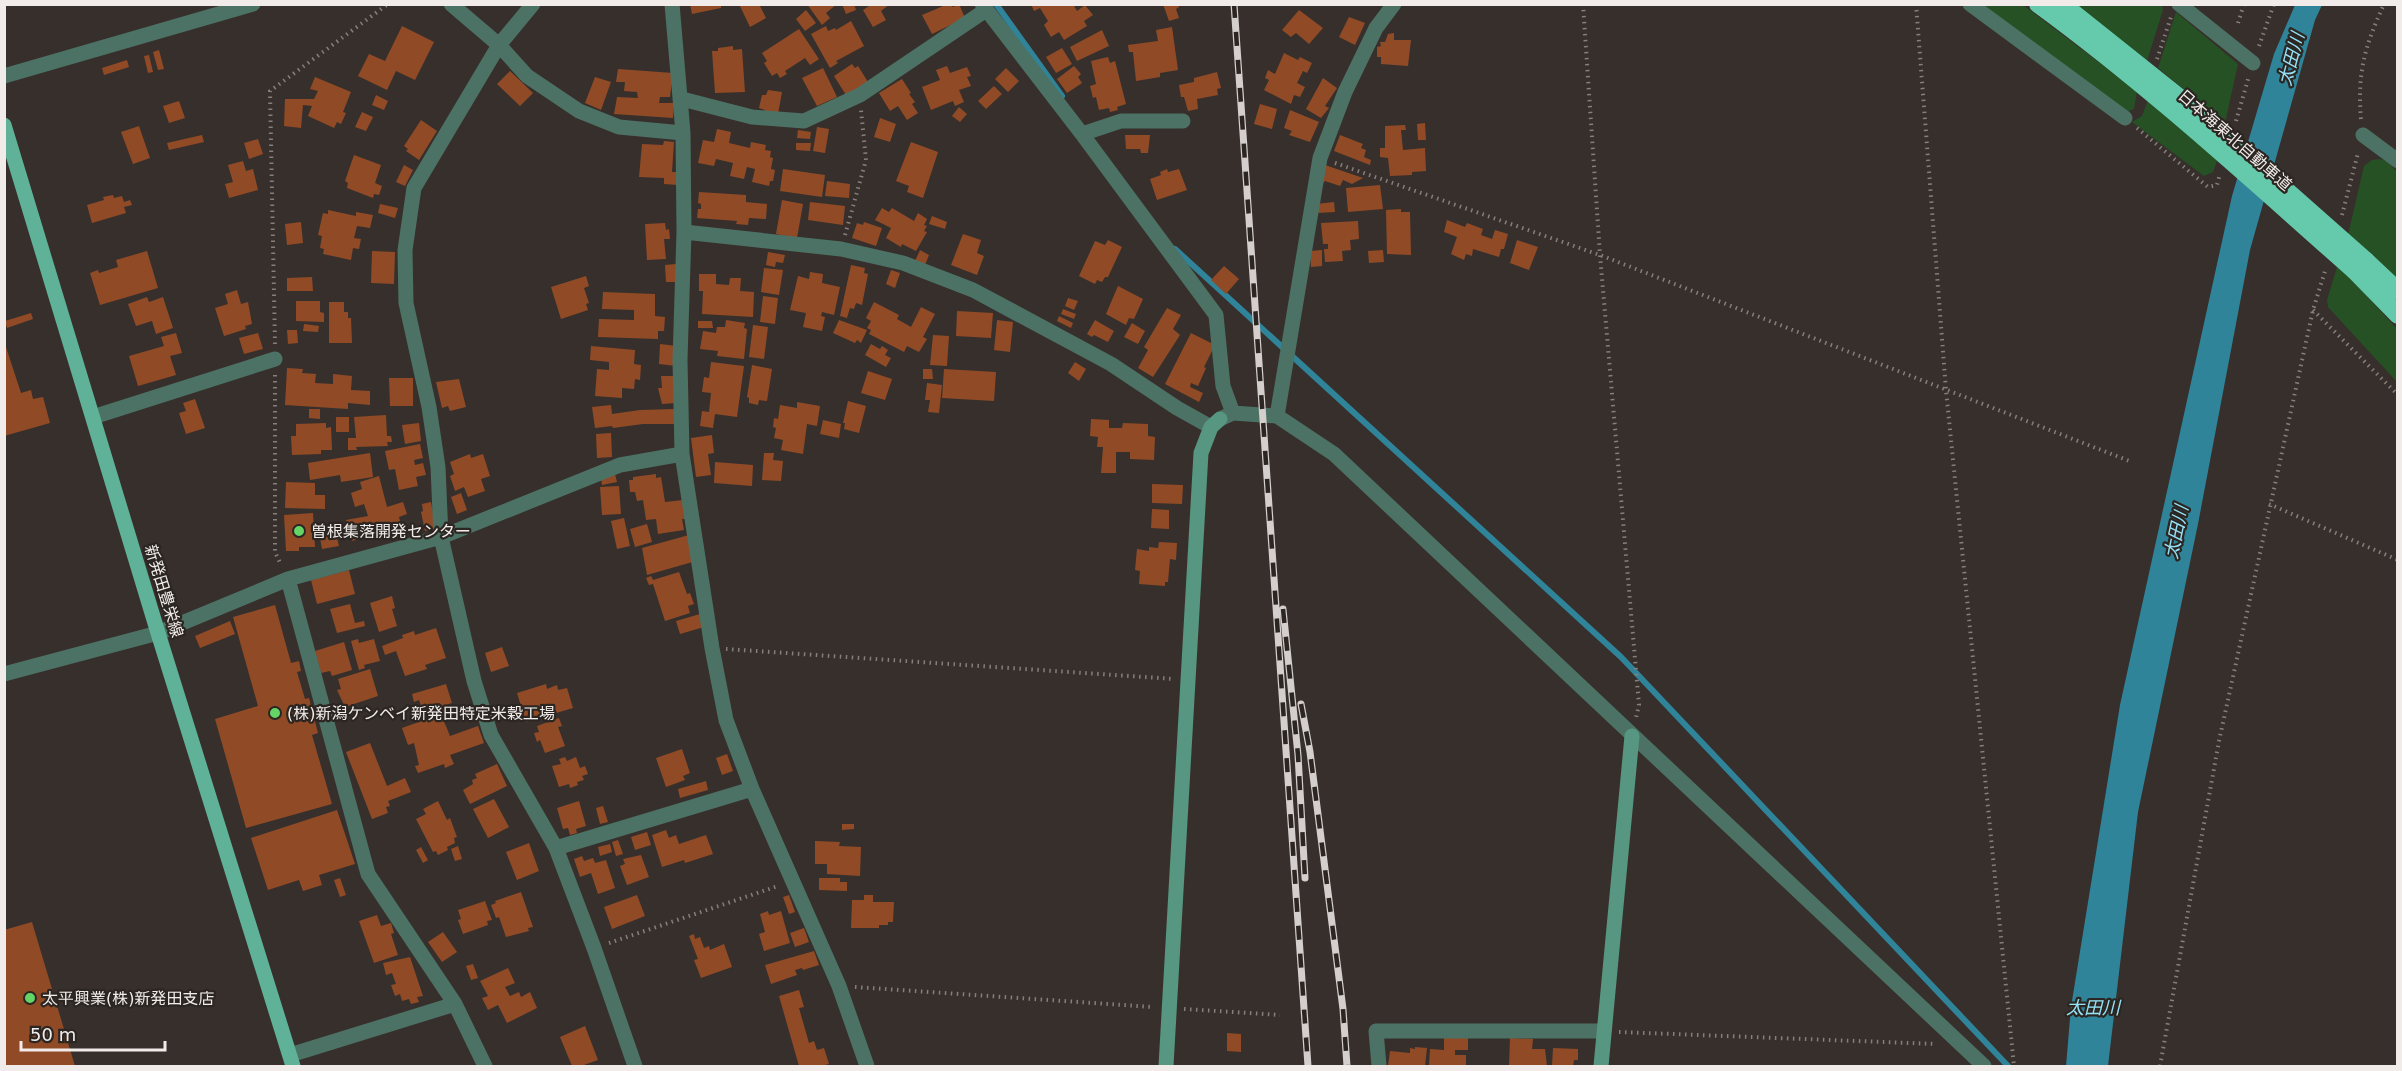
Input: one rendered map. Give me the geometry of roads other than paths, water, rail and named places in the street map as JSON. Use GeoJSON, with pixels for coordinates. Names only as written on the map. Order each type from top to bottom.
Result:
{"type":"FeatureCollection","features":[{"type":"Feature","properties":{"kind":"highway","name":"日本海東北自動車道"},"geometry":{"type":"LineString","coordinates":[[2038,4],[2132,77],[2360,266],[2397,291]]}},
{"type":"Feature","properties":{"kind":"highway","name":"日本海東北自動車道"},"geometry":{"type":"LineString","coordinates":[[2062,4],[2200,114],[2360,266],[2397,315]]}},
{"type":"Feature","properties":{"kind":"main road","name":"新発田豊栄線"},"geometry":{"type":"LineString","coordinates":[[4,124],[158,633],[291,1061]]}},
{"type":"Feature","properties":{"kind":"street"},"geometry":{"type":"LineString","coordinates":[[4,76],[254,4]]}},
{"type":"Feature","properties":{"kind":"street"},"geometry":{"type":"LineString","coordinates":[[452,4],[499,45],[527,76],[579,111],[619,128],[683,133]]}},
{"type":"Feature","properties":{"kind":"street"},"geometry":{"type":"LineString","coordinates":[[533,4],[499,45],[414,188],[405,250],[405,303],[429,407],[438,467],[441,537],[474,681],[491,735],[556,848],[635,1066]]}},
{"type":"Feature","properties":{"kind":"street"},"geometry":{"type":"LineString","coordinates":[[672,4],[682,99],[683,133],[681,454],[712,648],[726,720],[752,789],[839,986],[867,1066]]}},
{"type":"Feature","properties":{"kind":"street"},"geometry":{"type":"LineString","coordinates":[[1277,416],[1320,158],[1345,92],[1376,28],[1394,4]]}},
{"type":"Feature","properties":{"kind":"street"},"geometry":{"type":"LineString","coordinates":[[1970,4],[2125,118]]}},
{"type":"Feature","properties":{"kind":"street"},"geometry":{"type":"LineString","coordinates":[[2179,4],[2253,63]]}},
{"type":"Feature","properties":{"kind":"street"},"geometry":{"type":"LineString","coordinates":[[682,99],[752,117],[804,121],[860,95],[984,7],[1082,134],[1216,315],[1223,386],[1221,420],[1201,453],[1166,1066]]}},
{"type":"Feature","properties":{"kind":"street"},"geometry":{"type":"LineString","coordinates":[[1082,134],[1121,121],[1183,121]]}},
{"type":"Feature","properties":{"kind":"street"},"geometry":{"type":"LineString","coordinates":[[2363,135],[2397,161]]}},
{"type":"Feature","properties":{"kind":"street"},"geometry":{"type":"LineString","coordinates":[[684,232],[841,249],[903,263],[973,290],[1112,364],[1177,408],[1221,420],[1277,416],[1334,454],[1984,1066]]}},
{"type":"Feature","properties":{"kind":"street"},"geometry":{"type":"LineString","coordinates":[[93,417],[275,358]]}},
{"type":"Feature","properties":{"kind":"street"},"geometry":{"type":"LineString","coordinates":[[4,674],[158,633],[288,579],[441,537],[620,465],[681,454]]}},
{"type":"Feature","properties":{"kind":"street"},"geometry":{"type":"LineString","coordinates":[[288,579],[368,874],[455,1004],[485,1066]]}},
{"type":"Feature","properties":{"kind":"street"},"geometry":{"type":"LineString","coordinates":[[1601,1066],[1632,736]]}},
{"type":"Feature","properties":{"kind":"street"},"geometry":{"type":"LineString","coordinates":[[556,848],[752,789]]}},
{"type":"Feature","properties":{"kind":"street"},"geometry":{"type":"LineString","coordinates":[[291,1061],[455,1004]]}},
{"type":"Feature","properties":{"kind":"street"},"geometry":{"type":"LineString","coordinates":[[1379,1066],[1377,1031],[1604,1031]]}},
{"type":"Feature","properties":{"kind":"water","name":"太田川"},"geometry":{"type":"Polygon","coordinates":[[[2295,5],[2322,5],[2315,20],[2250,250],[2198,524],[2138,812],[2108,1066],[2066,1066],[2071,1007],[2120,705],[2232,196],[2274,54],[2295,5]]]}},
{"type":"Feature","properties":{"kind":"waterway"},"geometry":{"type":"LineString","coordinates":[[996,4],[1062,96]]}},
{"type":"Feature","properties":{"kind":"waterway"},"geometry":{"type":"LineString","coordinates":[[1175,249],[1621,657],[2008,1066]]}},
{"type":"Feature","properties":{"kind":"railway"},"geometry":{"type":"LineString","coordinates":[[1234,4],[1308,1066]]}},
{"type":"Feature","properties":{"kind":"railway"},"geometry":{"type":"LineString","coordinates":[[1283,609],[1298,755],[1305,878]]}},
{"type":"Feature","properties":{"kind":"railway"},"geometry":{"type":"LineString","coordinates":[[1301,704],[1310,752],[1343,1009],[1347,1066]]}},
{"type":"Feature","properties":{"kind":"place","name":"曽根集落開発センター"},"geometry":{"type":"Point","coordinates":[299,531]}},
{"type":"Feature","properties":{"kind":"place","name":"(株)新潟ケンベイ新発田特定米穀工場"},"geometry":{"type":"Point","coordinates":[275,713]}},
{"type":"Feature","properties":{"kind":"place","name":"太平興業(株)新発田支店"},"geometry":{"type":"Point","coordinates":[30,998]}}]}
